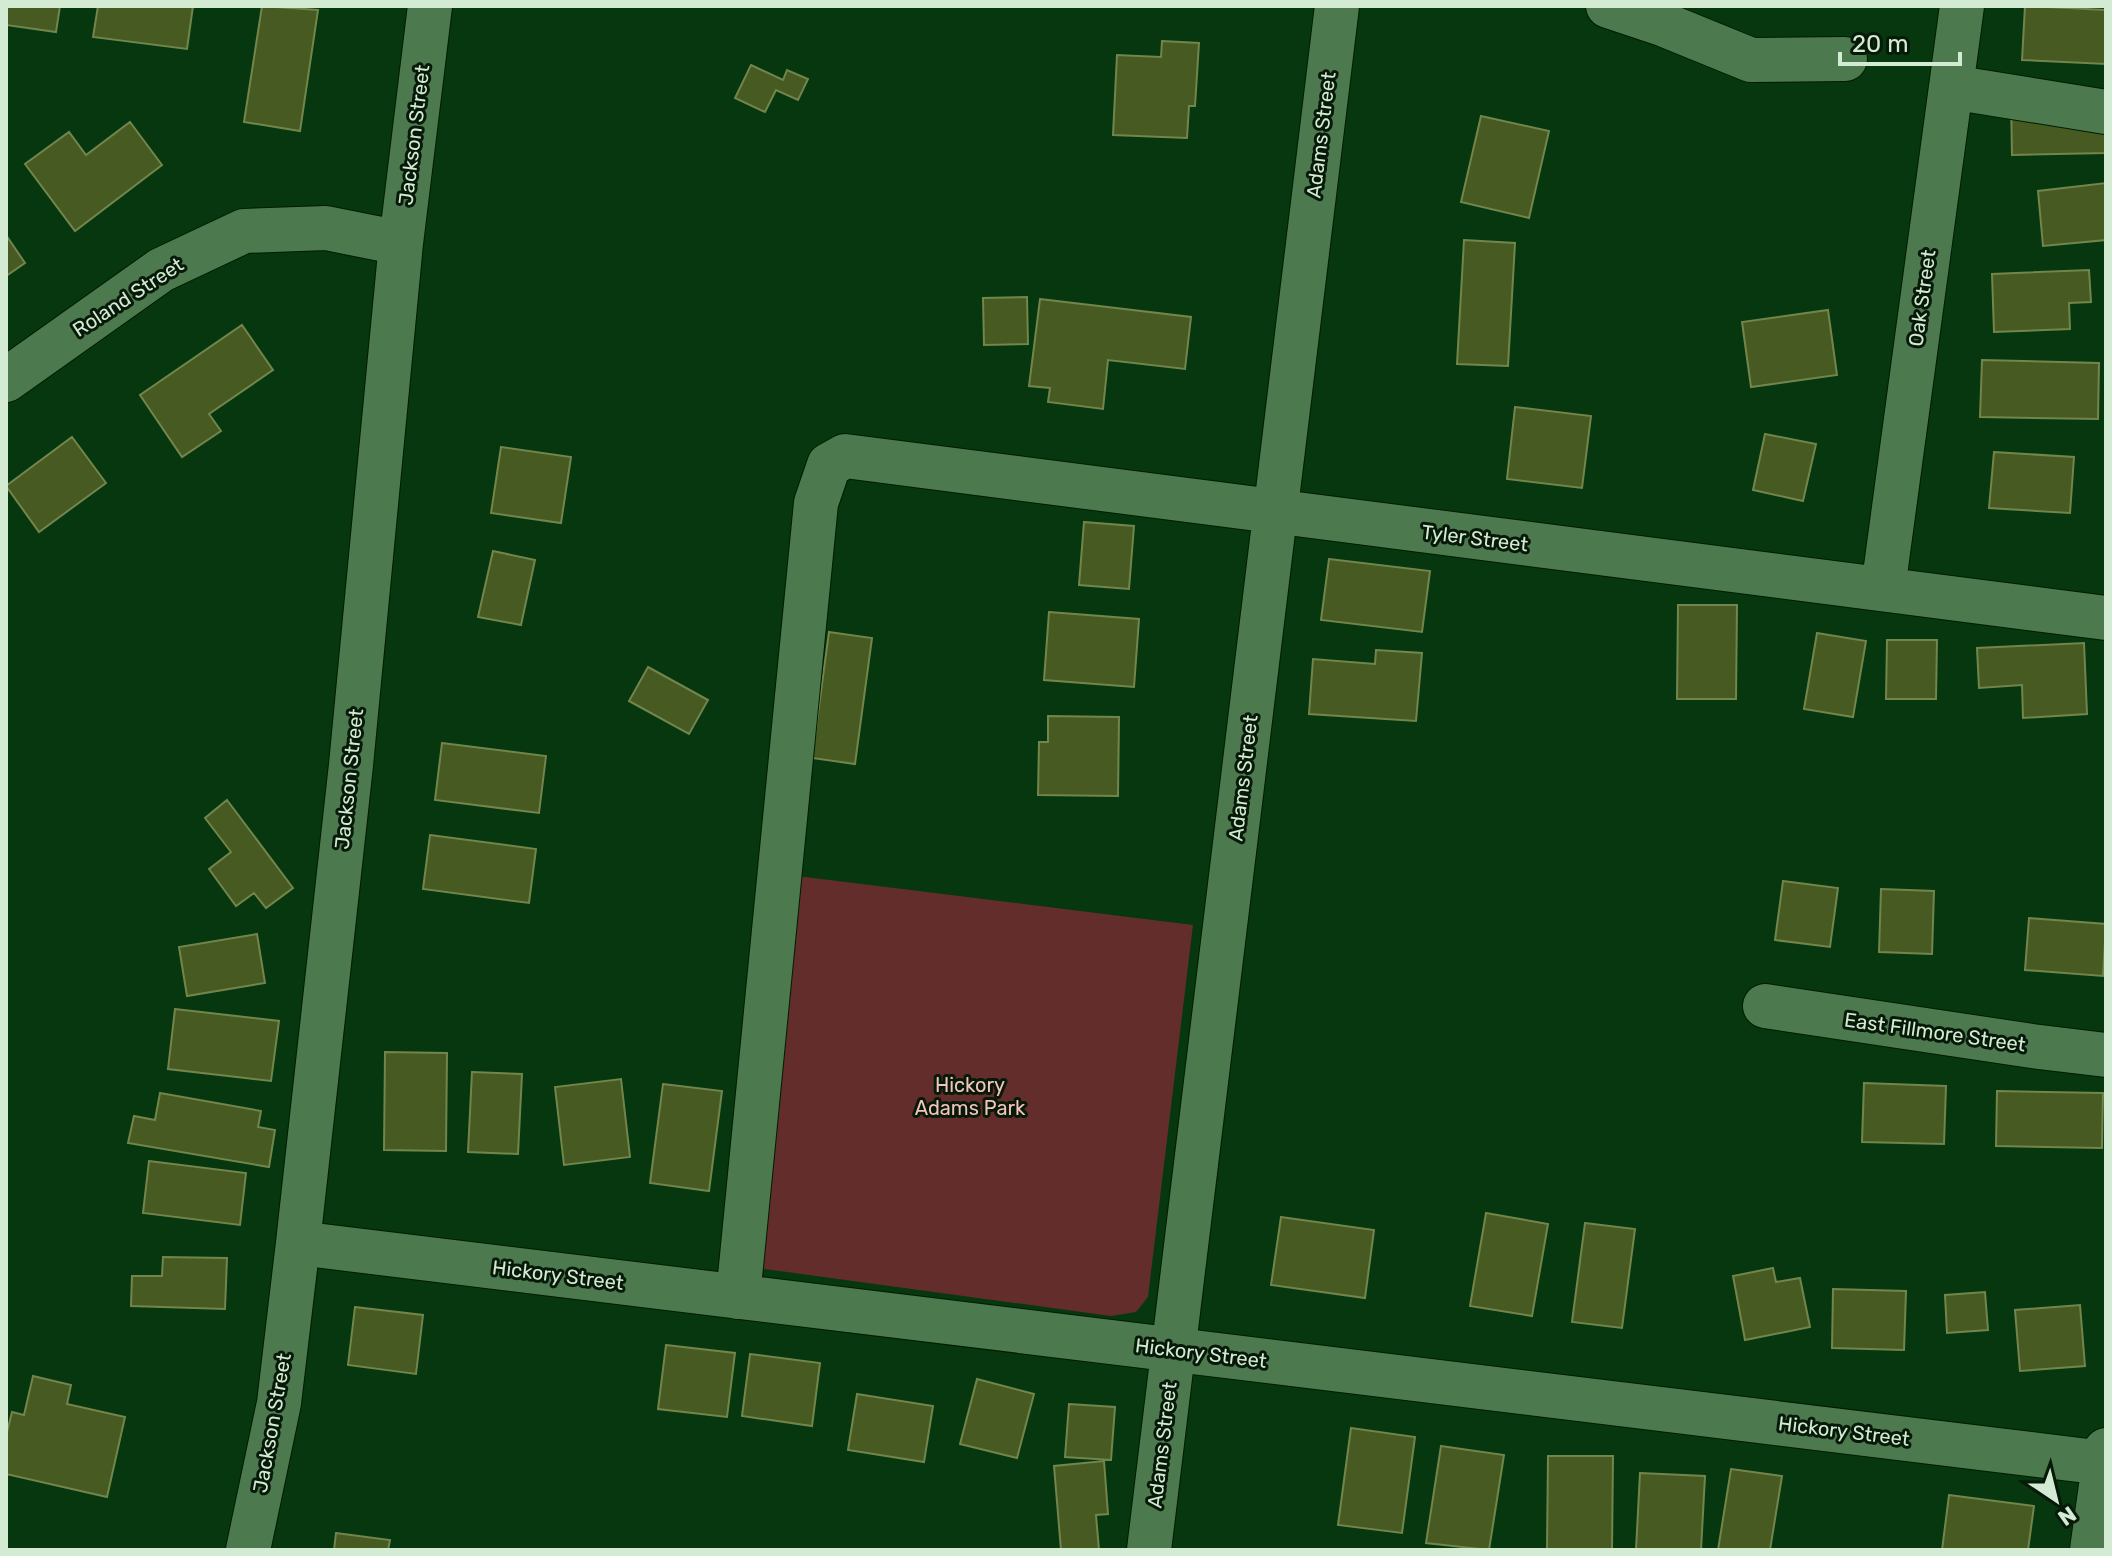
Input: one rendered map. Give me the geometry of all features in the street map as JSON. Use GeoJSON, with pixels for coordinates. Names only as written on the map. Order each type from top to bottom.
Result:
{"type":"FeatureCollection","features":[{"type":"Feature","properties":{"kind":"street","name":"Jackson Street"},"geometry":{"type":"LineString","coordinates":[[248,1550],[279,1403],[298,1243],[351,765],[401,243],[430,6]]}},
{"type":"Feature","properties":{"kind":"street","name":"Adams Street"},"geometry":{"type":"LineString","coordinates":[[1149,1550],[1337,6]]}},
{"type":"Feature","properties":{"kind":"street"},"geometry":{"type":"LineString","coordinates":[[1608,6],[1751,60],[1845,59]]}},
{"type":"Feature","properties":{"kind":"street","name":"Oak Street"},"geometry":{"type":"LineString","coordinates":[[1883,589],[1962,6]]}},
{"type":"Feature","properties":{"kind":"street"},"geometry":{"type":"LineString","coordinates":[[1951,87],[2106,112]]}},
{"type":"Feature","properties":{"kind":"street","name":"Roland Street"},"geometry":{"type":"LineString","coordinates":[[6,380],[161,270],[244,231],[326,228],[401,243]]}},
{"type":"Feature","properties":{"kind":"street","name":"Tyler Street"},"geometry":{"type":"LineString","coordinates":[[738,1297],[816,503],[829,465],[845,456],[2106,618]]}},
{"type":"Feature","properties":{"kind":"street","name":"East Fillmore Street"},"geometry":{"type":"LineString","coordinates":[[1765,1006],[2106,1055]]}},
{"type":"Feature","properties":{"kind":"street","name":"Hickory Street"},"geometry":{"type":"LineString","coordinates":[[298,1243],[1173,1350],[2105,1456]]}},
{"type":"Feature","properties":{"kind":"street"},"geometry":{"type":"LineString","coordinates":[[2092,1550],[2105,1456]]}},
{"type":"Feature","properties":{"kind":"green space","name":"Hickory Adams Park"},"geometry":{"type":"Polygon","coordinates":[[[797,876],[1193,925],[1148,1297],[1136,1312],[1111,1316],[750,1267],[797,876]]]}},
{"type":"Feature","properties":{"kind":"building"},"geometry":{"type":"Polygon","coordinates":[[[6,6],[60,6],[56,32],[6,25],[6,6]]]}},
{"type":"Feature","properties":{"kind":"building"},"geometry":{"type":"Polygon","coordinates":[[[98,6],[193,6],[187,49],[93,37],[98,6]]]}},
{"type":"Feature","properties":{"kind":"building"},"geometry":{"type":"Polygon","coordinates":[[[262,6],[318,10],[300,131],[244,122],[262,6]]]}},
{"type":"Feature","properties":{"kind":"building"},"geometry":{"type":"Polygon","coordinates":[[[2025,6],[2106,10],[2106,64],[2022,60],[2025,6]]]}},
{"type":"Feature","properties":{"kind":"building"},"geometry":{"type":"Polygon","coordinates":[[[1162,41],[1199,43],[1195,106],[1189,106],[1187,138],[1113,135],[1117,55],[1161,57],[1162,41]]]}},
{"type":"Feature","properties":{"kind":"building"},"geometry":{"type":"Polygon","coordinates":[[[751,65],[783,80],[787,70],[808,79],[798,100],[776,90],[765,112],[735,98],[751,65]]]}},
{"type":"Feature","properties":{"kind":"building"},"geometry":{"type":"Polygon","coordinates":[[[2106,98],[2106,153],[2012,155],[2011,100],[2106,98]]]}},
{"type":"Feature","properties":{"kind":"building"},"geometry":{"type":"Polygon","coordinates":[[[1481,116],[1549,131],[1529,218],[1461,202],[1481,116]]]}},
{"type":"Feature","properties":{"kind":"building"},"geometry":{"type":"Polygon","coordinates":[[[130,122],[162,165],[75,231],[25,164],[69,132],[86,155],[130,122]]]}},
{"type":"Feature","properties":{"kind":"building"},"geometry":{"type":"Polygon","coordinates":[[[2106,183],[2106,240],[2043,246],[2038,191],[2106,183]]]}},
{"type":"Feature","properties":{"kind":"building"},"geometry":{"type":"Polygon","coordinates":[[[6,235],[25,263],[6,276],[6,235]]]}},
{"type":"Feature","properties":{"kind":"building"},"geometry":{"type":"Polygon","coordinates":[[[1464,240],[1515,243],[1508,366],[1457,364],[1464,240]]]}},
{"type":"Feature","properties":{"kind":"building"},"geometry":{"type":"Polygon","coordinates":[[[2089,270],[2091,302],[2069,303],[2070,329],[1994,332],[1992,274],[2089,270]]]}},
{"type":"Feature","properties":{"kind":"building"},"geometry":{"type":"Polygon","coordinates":[[[1027,297],[1028,344],[984,345],[983,298],[1027,297]]]}},
{"type":"Feature","properties":{"kind":"building"},"geometry":{"type":"Polygon","coordinates":[[[1040,299],[1191,317],[1185,369],[1108,360],[1103,409],[1048,402],[1050,388],[1029,386],[1040,299]]]}},
{"type":"Feature","properties":{"kind":"building"},"geometry":{"type":"Polygon","coordinates":[[[1828,310],[1837,375],[1751,387],[1742,322],[1828,310]]]}},
{"type":"Feature","properties":{"kind":"building"},"geometry":{"type":"Polygon","coordinates":[[[242,325],[273,370],[209,414],[221,431],[182,457],[140,395],[242,325]]]}},
{"type":"Feature","properties":{"kind":"building"},"geometry":{"type":"Polygon","coordinates":[[[1982,360],[2099,363],[2098,419],[1980,417],[1982,360]]]}},
{"type":"Feature","properties":{"kind":"building"},"geometry":{"type":"Polygon","coordinates":[[[1515,407],[1591,416],[1582,488],[1507,479],[1515,407]]]}},
{"type":"Feature","properties":{"kind":"building"},"geometry":{"type":"Polygon","coordinates":[[[1765,434],[1816,444],[1803,501],[1753,490],[1765,434]]]}},
{"type":"Feature","properties":{"kind":"building"},"geometry":{"type":"Polygon","coordinates":[[[72,437],[106,483],[39,532],[6,486],[72,437]]]}},
{"type":"Feature","properties":{"kind":"building"},"geometry":{"type":"Polygon","coordinates":[[[501,447],[571,457],[561,523],[491,513],[501,447]]]}},
{"type":"Feature","properties":{"kind":"building"},"geometry":{"type":"Polygon","coordinates":[[[1994,452],[2074,457],[2070,513],[1989,508],[1994,452]]]}},
{"type":"Feature","properties":{"kind":"building"},"geometry":{"type":"Polygon","coordinates":[[[1084,522],[1134,526],[1129,589],[1079,585],[1084,522]]]}},
{"type":"Feature","properties":{"kind":"building"},"geometry":{"type":"Polygon","coordinates":[[[493,551],[535,560],[521,625],[478,617],[493,551]]]}},
{"type":"Feature","properties":{"kind":"building"},"geometry":{"type":"Polygon","coordinates":[[[1329,559],[1430,571],[1422,632],[1321,620],[1329,559]]]}},
{"type":"Feature","properties":{"kind":"building"},"geometry":{"type":"Polygon","coordinates":[[[1678,605],[1737,605],[1736,699],[1677,699],[1678,605]]]}},
{"type":"Feature","properties":{"kind":"building"},"geometry":{"type":"Polygon","coordinates":[[[1049,612],[1139,619],[1134,687],[1044,680],[1049,612]]]}},
{"type":"Feature","properties":{"kind":"building"},"geometry":{"type":"Polygon","coordinates":[[[829,632],[872,638],[855,764],[812,758],[829,632]]]}},
{"type":"Feature","properties":{"kind":"building"},"geometry":{"type":"Polygon","coordinates":[[[1817,633],[1866,641],[1853,717],[1804,709],[1817,633]]]}},
{"type":"Feature","properties":{"kind":"building"},"geometry":{"type":"Polygon","coordinates":[[[1887,640],[1937,640],[1936,699],[1886,699],[1887,640]]]}},
{"type":"Feature","properties":{"kind":"building"},"geometry":{"type":"Polygon","coordinates":[[[2084,643],[2087,714],[2023,718],[2022,685],[1979,688],[1977,648],[2084,643]]]}},
{"type":"Feature","properties":{"kind":"building"},"geometry":{"type":"Polygon","coordinates":[[[1376,650],[1422,653],[1416,721],[1309,714],[1313,659],[1375,664],[1376,650]]]}},
{"type":"Feature","properties":{"kind":"building"},"geometry":{"type":"Polygon","coordinates":[[[648,667],[708,700],[689,734],[629,701],[648,667]]]}},
{"type":"Feature","properties":{"kind":"building"},"geometry":{"type":"Polygon","coordinates":[[[1048,716],[1119,717],[1118,796],[1038,795],[1039,742],[1048,742],[1048,716]]]}},
{"type":"Feature","properties":{"kind":"building"},"geometry":{"type":"Polygon","coordinates":[[[442,743],[546,756],[539,813],[435,800],[442,743]]]}},
{"type":"Feature","properties":{"kind":"building"},"geometry":{"type":"Polygon","coordinates":[[[227,800],[293,888],[266,908],[254,893],[236,906],[209,869],[231,852],[205,818],[227,800]]]}},
{"type":"Feature","properties":{"kind":"building"},"geometry":{"type":"Polygon","coordinates":[[[430,835],[536,849],[529,903],[423,889],[430,835]]]}},
{"type":"Feature","properties":{"kind":"building"},"geometry":{"type":"Polygon","coordinates":[[[1783,881],[1838,888],[1830,947],[1775,940],[1783,881]]]}},
{"type":"Feature","properties":{"kind":"building"},"geometry":{"type":"Polygon","coordinates":[[[1881,889],[1934,891],[1932,954],[1879,952],[1881,889]]]}},
{"type":"Feature","properties":{"kind":"building"},"geometry":{"type":"Polygon","coordinates":[[[2029,918],[2106,924],[2103,976],[2025,970],[2029,918]]]}},
{"type":"Feature","properties":{"kind":"building"},"geometry":{"type":"Polygon","coordinates":[[[257,934],[265,983],[187,996],[179,947],[257,934]]]}},
{"type":"Feature","properties":{"kind":"building"},"geometry":{"type":"Polygon","coordinates":[[[175,1009],[279,1021],[271,1081],[168,1069],[175,1009]]]}},
{"type":"Feature","properties":{"kind":"building"},"geometry":{"type":"Polygon","coordinates":[[[385,1052],[447,1053],[446,1151],[384,1150],[385,1052]]]}},
{"type":"Feature","properties":{"kind":"building"},"geometry":{"type":"Polygon","coordinates":[[[472,1072],[522,1074],[518,1154],[468,1152],[472,1072]]]}},
{"type":"Feature","properties":{"kind":"building"},"geometry":{"type":"Polygon","coordinates":[[[621,1079],[630,1157],[564,1165],[555,1087],[621,1079]]]}},
{"type":"Feature","properties":{"kind":"building"},"geometry":{"type":"Polygon","coordinates":[[[1864,1083],[1946,1086],[1944,1144],[1862,1142],[1864,1083]]]}},
{"type":"Feature","properties":{"kind":"building"},"geometry":{"type":"Polygon","coordinates":[[[663,1084],[722,1091],[709,1191],[650,1183],[663,1084]]]}},
{"type":"Feature","properties":{"kind":"building"},"geometry":{"type":"Polygon","coordinates":[[[1997,1091],[2103,1093],[2102,1148],[1996,1146],[1997,1091]]]}},
{"type":"Feature","properties":{"kind":"building"},"geometry":{"type":"Polygon","coordinates":[[[160,1093],[261,1111],[258,1127],[275,1130],[269,1167],[128,1143],[134,1116],[155,1120],[160,1093]]]}},
{"type":"Feature","properties":{"kind":"building"},"geometry":{"type":"Polygon","coordinates":[[[149,1161],[246,1173],[240,1225],[143,1213],[149,1161]]]}},
{"type":"Feature","properties":{"kind":"building"},"geometry":{"type":"Polygon","coordinates":[[[1486,1213],[1548,1224],[1532,1316],[1470,1306],[1486,1213]]]}},
{"type":"Feature","properties":{"kind":"building"},"geometry":{"type":"Polygon","coordinates":[[[1281,1217],[1374,1230],[1365,1298],[1271,1285],[1281,1217]]]}},
{"type":"Feature","properties":{"kind":"building"},"geometry":{"type":"Polygon","coordinates":[[[1585,1223],[1635,1229],[1622,1328],[1572,1322],[1585,1223]]]}},
{"type":"Feature","properties":{"kind":"building"},"geometry":{"type":"Polygon","coordinates":[[[163,1257],[227,1258],[225,1309],[131,1306],[132,1276],[162,1276],[163,1257]]]}},
{"type":"Feature","properties":{"kind":"building"},"geometry":{"type":"Polygon","coordinates":[[[1773,1268],[1776,1282],[1800,1278],[1810,1327],[1745,1340],[1733,1276],[1773,1268]]]}},
{"type":"Feature","properties":{"kind":"building"},"geometry":{"type":"Polygon","coordinates":[[[1833,1289],[1906,1291],[1904,1350],[1832,1348],[1833,1289]]]}},
{"type":"Feature","properties":{"kind":"building"},"geometry":{"type":"Polygon","coordinates":[[[1985,1292],[1988,1330],[1947,1333],[1945,1295],[1985,1292]]]}},
{"type":"Feature","properties":{"kind":"building"},"geometry":{"type":"Polygon","coordinates":[[[2080,1305],[2085,1366],[2020,1371],[2015,1310],[2080,1305]]]}},
{"type":"Feature","properties":{"kind":"building"},"geometry":{"type":"Polygon","coordinates":[[[355,1307],[423,1315],[416,1374],[348,1365],[355,1307]]]}},
{"type":"Feature","properties":{"kind":"building"},"geometry":{"type":"Polygon","coordinates":[[[666,1345],[735,1353],[727,1417],[658,1409],[666,1345]]]}},
{"type":"Feature","properties":{"kind":"building"},"geometry":{"type":"Polygon","coordinates":[[[750,1354],[820,1363],[812,1426],[742,1416],[750,1354]]]}},
{"type":"Feature","properties":{"kind":"building"},"geometry":{"type":"Polygon","coordinates":[[[33,1376],[71,1385],[67,1404],[125,1417],[107,1497],[6,1474],[6,1436],[12,1412],[24,1415],[33,1376]]]}},
{"type":"Feature","properties":{"kind":"building"},"geometry":{"type":"Polygon","coordinates":[[[977,1379],[1034,1394],[1017,1458],[960,1444],[977,1379]]]}},
{"type":"Feature","properties":{"kind":"building"},"geometry":{"type":"Polygon","coordinates":[[[857,1394],[933,1406],[924,1462],[848,1450],[857,1394]]]}},
{"type":"Feature","properties":{"kind":"building"},"geometry":{"type":"Polygon","coordinates":[[[1069,1404],[1115,1407],[1111,1460],[1065,1457],[1069,1404]]]}},
{"type":"Feature","properties":{"kind":"building"},"geometry":{"type":"Polygon","coordinates":[[[1351,1428],[1415,1437],[1402,1533],[1338,1525],[1351,1428]]]}},
{"type":"Feature","properties":{"kind":"building"},"geometry":{"type":"Polygon","coordinates":[[[1441,1446],[1504,1455],[1489,1550],[1426,1543],[1441,1446]]]}},
{"type":"Feature","properties":{"kind":"building"},"geometry":{"type":"Polygon","coordinates":[[[1548,1456],[1613,1456],[1612,1550],[1547,1550],[1548,1456]]]}},
{"type":"Feature","properties":{"kind":"building"},"geometry":{"type":"Polygon","coordinates":[[[1104,1461],[1108,1514],[1096,1515],[1099,1550],[1061,1550],[1054,1466],[1104,1461]]]}},
{"type":"Feature","properties":{"kind":"building"},"geometry":{"type":"Polygon","coordinates":[[[1731,1469],[1782,1476],[1770,1550],[1718,1550],[1731,1469]]]}},
{"type":"Feature","properties":{"kind":"building"},"geometry":{"type":"Polygon","coordinates":[[[1640,1473],[1705,1476],[1701,1550],[1636,1550],[1640,1473]]]}},
{"type":"Feature","properties":{"kind":"building"},"geometry":{"type":"Polygon","coordinates":[[[1949,1495],[2034,1506],[2028,1550],[1942,1550],[1949,1495]]]}},
{"type":"Feature","properties":{"kind":"building"},"geometry":{"type":"Polygon","coordinates":[[[336,1533],[390,1540],[388,1550],[334,1550],[336,1533]]]}}]}
